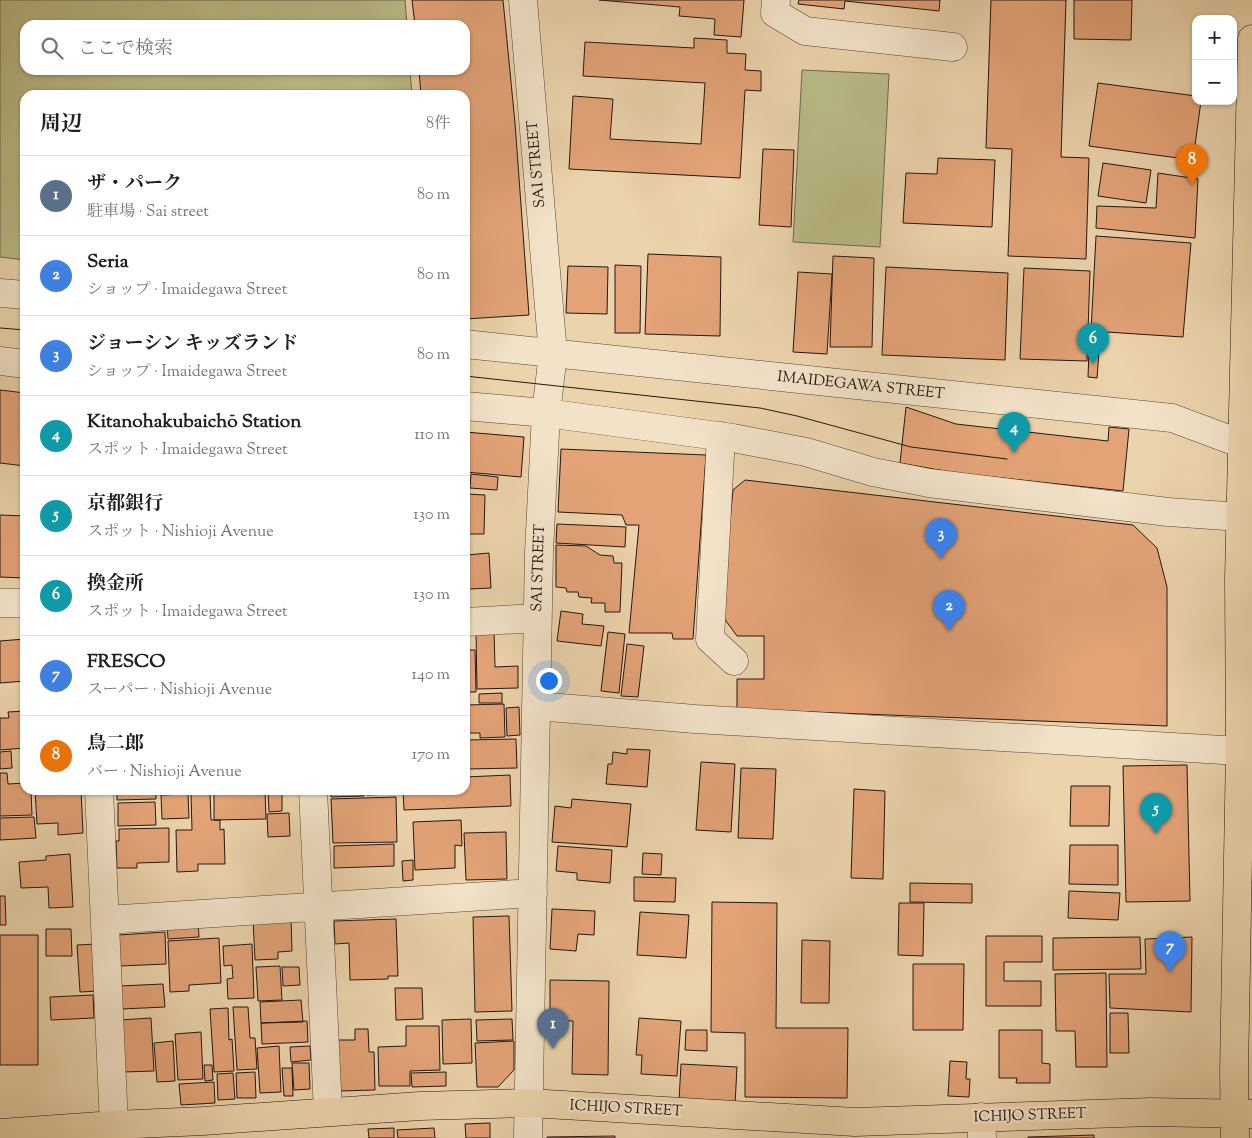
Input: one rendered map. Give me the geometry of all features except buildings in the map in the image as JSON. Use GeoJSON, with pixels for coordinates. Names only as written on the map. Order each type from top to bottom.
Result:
{"type":"FeatureCollection","features":[{"type":"Feature","properties":{"kind":"main road"},"geometry":{"type":"LineString","coordinates":[[1240,1122],[1246,783],[1240,751],[1239,578],[1246,516],[1252,39]]}},
{"type":"Feature","properties":{"kind":"main road","name":"ICHIJO STREET"},"geometry":{"type":"LineString","coordinates":[[0,1133],[114,1125],[203,1130],[328,1112],[420,1106],[529,1103],[981,1128],[1151,1112],[1240,1122]]}},
{"type":"Feature","properties":{"kind":"street","name":"SAI STREET"},"geometry":{"type":"LineString","coordinates":[[522,0],[553,354],[546,413],[537,618],[528,1138]]}},
{"type":"Feature","properties":{"kind":"street"},"geometry":{"type":"LineString","coordinates":[[776,0],[775,13],[805,31],[953,47]]}},
{"type":"Feature","properties":{"kind":"street"},"geometry":{"type":"LineString","coordinates":[[0,293],[20,295]]}},
{"type":"Feature","properties":{"kind":"street","name":"IMAIDEGAWA STREET"},"geometry":{"type":"LineString","coordinates":[[470,345],[1172,418],[1247,445]]}},
{"type":"Feature","properties":{"kind":"street"},"geometry":{"type":"LineString","coordinates":[[0,361],[20,363]]}},
{"type":"Feature","properties":{"kind":"street"},"geometry":{"type":"LineString","coordinates":[[470,406],[546,413],[761,442],[806,452],[874,472],[929,483],[1159,511],[1246,516]]}},
{"type":"Feature","properties":{"kind":"street"},"geometry":{"type":"LineString","coordinates":[[721,436],[710,639],[734,661]]}},
{"type":"Feature","properties":{"kind":"street"},"geometry":{"type":"LineString","coordinates":[[0,604],[20,603]]}},
{"type":"Feature","properties":{"kind":"street"},"geometry":{"type":"LineString","coordinates":[[470,622],[537,618]]}},
{"type":"Feature","properties":{"kind":"street"},"geometry":{"type":"LineString","coordinates":[[536,706],[715,720],[1240,751]]}},
{"type":"Feature","properties":{"kind":"street"},"geometry":{"type":"LineString","coordinates":[[99,795],[114,1125]]}},
{"type":"Feature","properties":{"kind":"street"},"geometry":{"type":"LineString","coordinates":[[313,795],[320,907],[328,1112]]}},
{"type":"Feature","properties":{"kind":"street"},"geometry":{"type":"LineString","coordinates":[[106,920],[533,893]]}},
{"type":"Feature","properties":{"kind":"green space"},"geometry":{"type":"Polygon","coordinates":[[[0,0],[405,0],[407,20],[20,20],[20,75],[410,75],[412,90],[20,90],[20,259],[0,257],[0,0]]]}},
{"type":"Feature","properties":{"kind":"green space"},"geometry":{"type":"Polygon","coordinates":[[[802,70],[889,74],[880,247],[793,242],[802,70]]]}},
{"type":"Feature","properties":{"kind":"tram line"},"geometry":{"type":"LineString","coordinates":[[0,328],[20,330]]}},
{"type":"Feature","properties":{"kind":"tram line"},"geometry":{"type":"LineString","coordinates":[[470,377],[760,408],[797,416],[911,447],[1007,459]]}},
{"type":"Feature","properties":{"kind":"place","name":"鳥二郎"},"geometry":{"type":"Point","coordinates":[1192,185]}},
{"type":"Feature","properties":{"kind":"place","name":"換金所"},"geometry":{"type":"Point","coordinates":[1093,364]}},
{"type":"Feature","properties":{"kind":"place","name":"Kitanohakubaichō Station"},"geometry":{"type":"Point","coordinates":[1014,453]}},
{"type":"Feature","properties":{"kind":"place","name":"ジョーシン キッズランド"},"geometry":{"type":"Point","coordinates":[941,559]}},
{"type":"Feature","properties":{"kind":"place","name":"Seria"},"geometry":{"type":"Point","coordinates":[949,631]}},
{"type":"Feature","properties":{"kind":"place","name":"京都銀行"},"geometry":{"type":"Point","coordinates":[1156,834]}},
{"type":"Feature","properties":{"kind":"place","name":"FRESCO"},"geometry":{"type":"Point","coordinates":[1170,972]}},
{"type":"Feature","properties":{"kind":"place","name":"ザ・パーク"},"geometry":{"type":"Point","coordinates":[553,1049]}}]}
